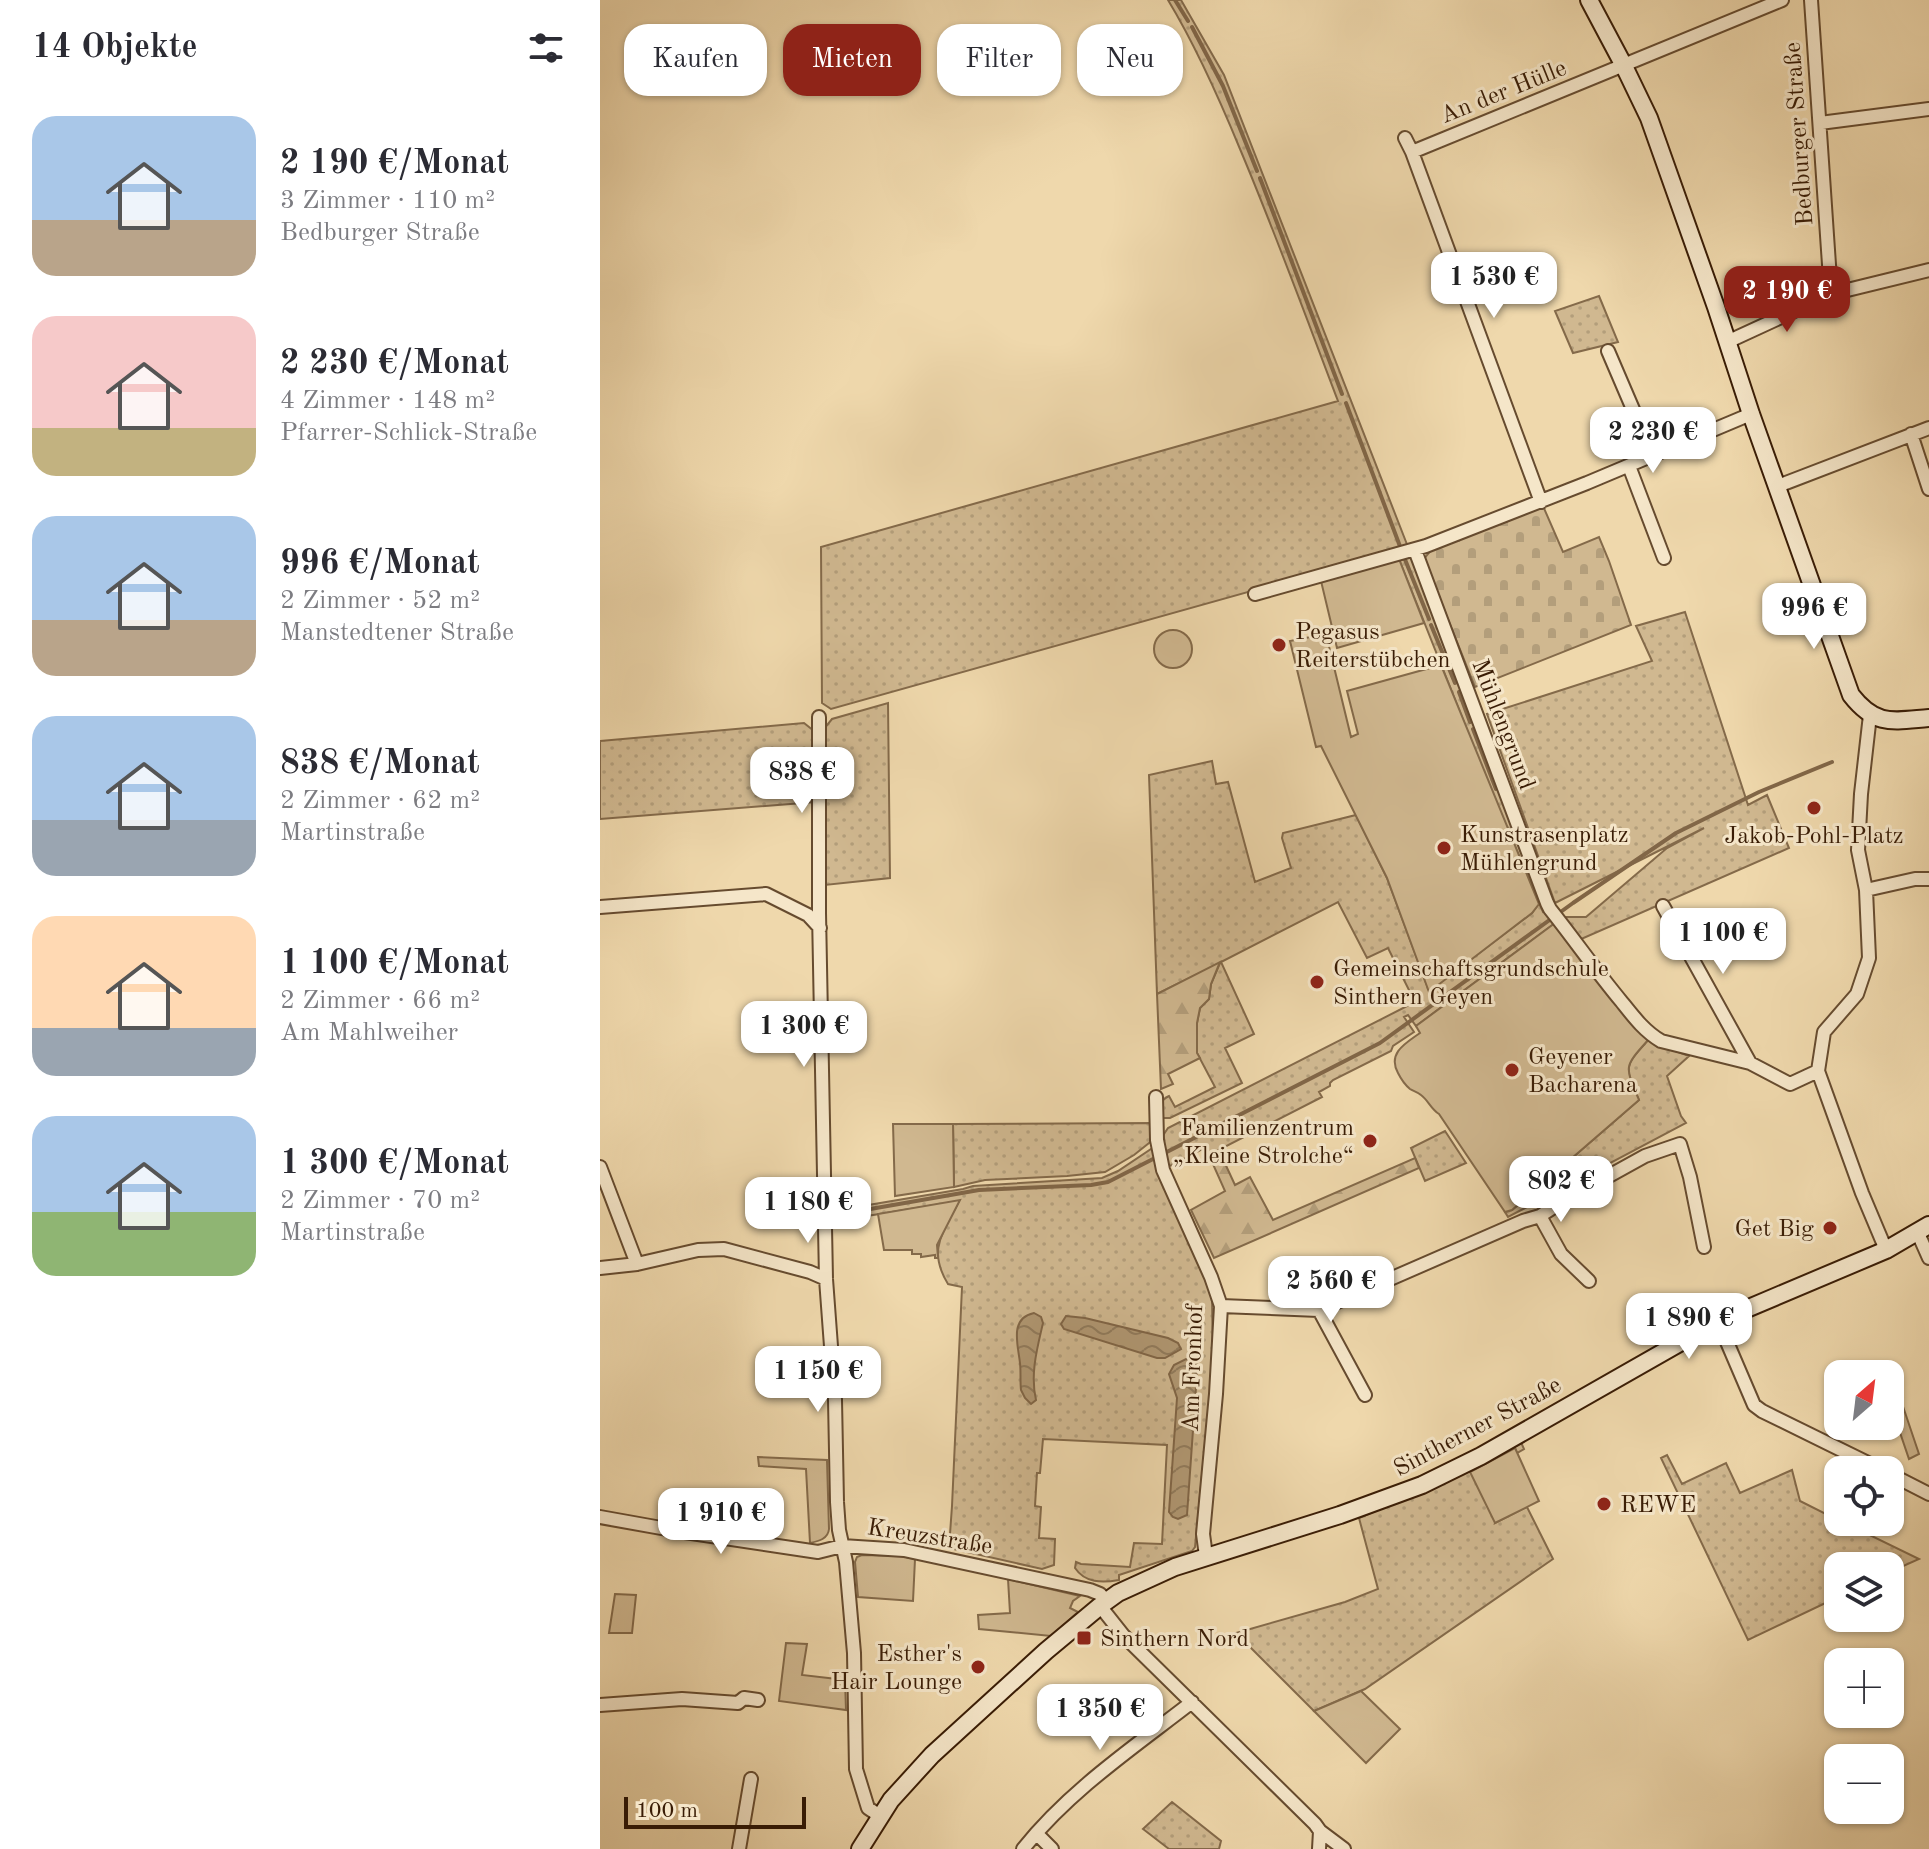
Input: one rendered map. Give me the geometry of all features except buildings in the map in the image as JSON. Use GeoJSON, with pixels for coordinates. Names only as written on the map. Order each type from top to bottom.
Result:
{"type":"FeatureCollection","features":[{"type":"Feature","properties":{"kind":"street"},"geometry":{"type":"LineString","coordinates":[[1589,0],[1649,118],[1851,695],[1870,715],[1879,719],[1929,718]]}},
{"type":"Feature","properties":{"kind":"street","name":"An der Hülle"},"geometry":{"type":"LineString","coordinates":[[1412,152],[1782,0]]}},
{"type":"Feature","properties":{"kind":"street","name":"Bedburger Straße"},"geometry":{"type":"LineString","coordinates":[[1811,0],[1831,294]]}},
{"type":"Feature","properties":{"kind":"street"},"geometry":{"type":"LineString","coordinates":[[1820,123],[1929,109]]}},
{"type":"Feature","properties":{"kind":"street"},"geometry":{"type":"LineString","coordinates":[[1405,138],[1541,502]]}},
{"type":"Feature","properties":{"kind":"street"},"geometry":{"type":"LineString","coordinates":[[1727,342],[1831,294],[1929,270]]}},
{"type":"Feature","properties":{"kind":"street"},"geometry":{"type":"LineString","coordinates":[[1608,351],[1653,456]]}},
{"type":"Feature","properties":{"kind":"street"},"geometry":{"type":"LineString","coordinates":[[1255,594],[1415,550],[1541,502],[1751,414]]}},
{"type":"Feature","properties":{"kind":"street"},"geometry":{"type":"LineString","coordinates":[[1778,486],[1929,428]]}},
{"type":"Feature","properties":{"kind":"street"},"geometry":{"type":"LineString","coordinates":[[1911,434],[1929,489]]}},
{"type":"Feature","properties":{"kind":"street"},"geometry":{"type":"LineString","coordinates":[[1629,466],[1664,558]]}},
{"type":"Feature","properties":{"kind":"street","name":"Mühlengrund"},"geometry":{"type":"LineString","coordinates":[[1415,550],[1550,909],[1613,991],[1649,1034],[1661,1041],[1750,1063],[1790,1084],[1818,1071]]}},
{"type":"Feature","properties":{"kind":"street"},"geometry":{"type":"LineString","coordinates":[[1870,715],[1858,850],[1866,890],[1869,958],[1857,994],[1824,1032],[1818,1071],[1886,1250]]}},
{"type":"Feature","properties":{"kind":"street"},"geometry":{"type":"LineString","coordinates":[[819,717],[819,913],[826,1279],[835,1400],[837,1502],[854,1653],[856,1769],[868,1808],[880,1816]]}},
{"type":"Feature","properties":{"kind":"street"},"geometry":{"type":"LineString","coordinates":[[1866,890],[1915,879],[1929,879]]}},
{"type":"Feature","properties":{"kind":"street"},"geometry":{"type":"LineString","coordinates":[[600,907],[766,894],[808,915],[820,928]]}},
{"type":"Feature","properties":{"kind":"street"},"geometry":{"type":"LineString","coordinates":[[1663,906],[1750,1063]]}},
{"type":"Feature","properties":{"kind":"street","name":"Am Fronhof"},"geometry":{"type":"LineString","coordinates":[[1156,1097],[1158,1145],[1163,1170],[1221,1306],[1203,1534],[1206,1556]]}},
{"type":"Feature","properties":{"kind":"street"},"geometry":{"type":"LineString","coordinates":[[1221,1306],[1319,1310],[1540,1216],[1645,1156],[1680,1144],[1704,1247]]}},
{"type":"Feature","properties":{"kind":"street"},"geometry":{"type":"LineString","coordinates":[[600,1167],[637,1264]]}},
{"type":"Feature","properties":{"kind":"street"},"geometry":{"type":"LineString","coordinates":[[1540,1216],[1561,1254],[1589,1281]]}},
{"type":"Feature","properties":{"kind":"street"},"geometry":{"type":"LineString","coordinates":[[1923,1228],[1929,1258]]}},
{"type":"Feature","properties":{"kind":"street","name":"Sintherner Straße"},"geometry":{"type":"LineString","coordinates":[[860,1849],[880,1816],[932,1755],[1046,1651],[1103,1604],[1145,1579],[1422,1485],[1481,1456],[1718,1321],[1886,1250],[1923,1228]]}},
{"type":"Feature","properties":{"kind":"street"},"geometry":{"type":"LineString","coordinates":[[600,1268],[637,1264],[698,1250],[724,1249],[826,1279]]}},
{"type":"Feature","properties":{"kind":"street"},"geometry":{"type":"LineString","coordinates":[[1319,1310],[1365,1395]]}},
{"type":"Feature","properties":{"kind":"street"},"geometry":{"type":"LineString","coordinates":[[1718,1321],[1754,1405],[1854,1456]]}},
{"type":"Feature","properties":{"kind":"street"},"geometry":{"type":"LineString","coordinates":[[1904,1481],[1929,1494]]}},
{"type":"Feature","properties":{"kind":"street","name":"Kreuzstraße"},"geometry":{"type":"LineString","coordinates":[[600,1517],[818,1552],[842,1546],[893,1548],[928,1554],[1090,1590],[1100,1594],[1103,1604]]}},
{"type":"Feature","properties":{"kind":"street"},"geometry":{"type":"LineString","coordinates":[[1103,1604],[1123,1635],[1320,1831],[1344,1849]]}},
{"type":"Feature","properties":{"kind":"street"},"geometry":{"type":"LineString","coordinates":[[600,1705],[682,1699],[738,1703],[744,1698],[758,1700]]}},
{"type":"Feature","properties":{"kind":"street"},"geometry":{"type":"LineString","coordinates":[[1023,1849],[1087,1786],[1192,1702]]}},
{"type":"Feature","properties":{"kind":"street"},"geometry":{"type":"LineString","coordinates":[[739,1849],[751,1779]]}},
{"type":"Feature","properties":{"kind":"street"},"geometry":{"type":"LineString","coordinates":[[1319,1849],[1320,1831]]}},
{"type":"Feature","properties":{"kind":"street"},"geometry":{"type":"LineString","coordinates":[[1037,1834],[1052,1849]]}},
{"type":"Feature","properties":{"kind":"green space"},"geometry":{"type":"Polygon","coordinates":[[[1168,0],[1181,0],[1224,75],[1408,547],[831,709],[822,703],[821,547],[1338,401],[1232,130],[1168,0]]]}},
{"type":"Feature","properties":{"kind":"green space"},"geometry":{"type":"Polygon","coordinates":[[[1599,296],[1618,342],[1573,353],[1555,311],[1599,296]]]}},
{"type":"Feature","properties":{"kind":"green space"},"geometry":{"type":"Polygon","coordinates":[[[1543,506],[1563,552],[1599,537],[1631,625],[1475,687],[1424,559],[1432,549],[1543,506]]]}},
{"type":"Feature","properties":{"kind":"green space"},"geometry":{"type":"Polygon","coordinates":[[[1411,556],[1543,904],[1540,905],[1555,923],[1416,1026],[1408,1015],[1404,1017],[1414,1032],[1393,1046],[1391,1051],[1333,1080],[1330,1086],[1319,1092],[1322,1097],[1209,1155],[1204,1148],[1168,1166],[1162,1137],[1168,1128],[1415,1002],[1388,948],[1367,958],[1338,902],[1221,962],[1254,1034],[1225,1048],[1242,1083],[1170,1118],[1163,1118],[1159,1109],[1169,1096],[1175,1107],[1215,1087],[1197,1053],[1197,1023],[1200,1008],[1209,999],[1211,984],[1220,963],[1157,994],[1149,775],[1212,761],[1216,784],[1228,782],[1255,882],[1291,868],[1283,833],[1356,815],[1387,878],[1429,991],[1532,913],[1539,903],[1399,559],[1411,556]]]}},
{"type":"Feature","properties":{"kind":"green space"},"geometry":{"type":"Polygon","coordinates":[[[1399,559],[1424,623],[1337,648],[1321,581],[1399,559]]]}},
{"type":"Feature","properties":{"kind":"green space"},"geometry":{"type":"Polygon","coordinates":[[[1685,612],[1748,805],[1767,795],[1789,848],[1579,940],[1562,917],[1586,917],[1667,848],[1704,828],[1555,903],[1487,714],[1652,661],[1636,626],[1685,612]]]}},
{"type":"Feature","properties":{"kind":"green space"},"geometry":{"type":"Polygon","coordinates":[[[1173,630],[1186,636],[1192,649],[1186,662],[1173,668],[1160,662],[1154,649],[1160,636],[1173,630]]]}},
{"type":"Feature","properties":{"kind":"green space","name":"Kunstrasenplatz Mühlengrund"},"geometry":{"type":"Polygon","coordinates":[[[1326,634],[1351,737],[1358,734],[1347,691],[1441,665],[1539,904],[1532,913],[1429,992],[1387,878],[1321,746],[1316,747],[1290,641],[1326,634]]]}},
{"type":"Feature","properties":{"kind":"green space"},"geometry":{"type":"Polygon","coordinates":[[[888,703],[890,878],[825,885],[823,730],[832,719],[888,703]]]}},
{"type":"Feature","properties":{"kind":"green space"},"geometry":{"type":"Polygon","coordinates":[[[804,723],[814,731],[815,802],[600,819],[600,741],[804,723]]]}},
{"type":"Feature","properties":{"kind":"green space","name":"Geyener Bacharena"},"geometry":{"type":"Polygon","coordinates":[[[1555,923],[1649,1039],[1629,1067],[1639,1100],[1512,1210],[1505,1212],[1439,1114],[1403,1081],[1395,1066],[1396,1054],[1420,1033],[1416,1026],[1555,923]]]}},
{"type":"Feature","properties":{"kind":"green space"},"geometry":{"type":"Polygon","coordinates":[[[1220,962],[1209,999],[1200,1008],[1197,1053],[1200,1058],[1168,1074],[1173,1084],[1161,1089],[1157,994],[1220,962]]]}},
{"type":"Feature","properties":{"kind":"green space"},"geometry":{"type":"Polygon","coordinates":[[[1649,1039],[1689,1056],[1667,1076],[1686,1123],[1508,1217],[1505,1212],[1512,1210],[1639,1100],[1629,1067],[1649,1039]]]}},
{"type":"Feature","properties":{"kind":"green space"},"geometry":{"type":"Polygon","coordinates":[[[1153,1123],[1154,1139],[1105,1172],[985,1180],[954,1187],[953,1124],[1153,1123]]]}},
{"type":"Feature","properties":{"kind":"green space"},"geometry":{"type":"Polygon","coordinates":[[[893,1124],[953,1124],[954,1187],[895,1196],[893,1124]]]}},
{"type":"Feature","properties":{"kind":"green space"},"geometry":{"type":"Polygon","coordinates":[[[1445,1131],[1466,1163],[1425,1181],[1411,1148],[1445,1131]]]}},
{"type":"Feature","properties":{"kind":"green space"},"geometry":{"type":"Polygon","coordinates":[[[1154,1147],[1212,1297],[1213,1362],[1195,1547],[1192,1551],[1119,1575],[1119,1580],[1100,1581],[1084,1577],[1075,1568],[1076,1562],[1130,1567],[1134,1543],[1162,1544],[1167,1445],[1043,1439],[1035,1506],[1041,1507],[1039,1538],[1055,1539],[1054,1565],[1042,1569],[949,1548],[962,1287],[948,1284],[938,1251],[943,1232],[959,1201],[836,1221],[836,1212],[973,1186],[1102,1178],[1154,1147]]]}},
{"type":"Feature","properties":{"kind":"green space"},"geometry":{"type":"Polygon","coordinates":[[[1222,1157],[1235,1185],[1250,1177],[1273,1220],[1415,1158],[1419,1168],[1214,1258],[1191,1210],[1225,1191],[1212,1162],[1222,1157]]]}},
{"type":"Feature","properties":{"kind":"green space"},"geometry":{"type":"Polygon","coordinates":[[[960,1200],[937,1245],[938,1258],[935,1255],[921,1257],[921,1254],[912,1254],[912,1250],[884,1250],[878,1214],[960,1200]]]}},
{"type":"Feature","properties":{"kind":"green space"},"geometry":{"type":"Polygon","coordinates":[[[1904,1409],[1919,1454],[1909,1459],[1903,1440],[1904,1409]]]}},
{"type":"Feature","properties":{"kind":"green space"},"geometry":{"type":"Polygon","coordinates":[[[1520,1440],[1524,1449],[1517,1453],[1515,1448],[1495,1523],[1527,1507],[1553,1559],[1365,1689],[1314,1711],[1236,1633],[1345,1602],[1378,1589],[1359,1518],[1434,1486],[1520,1440]]]}},
{"type":"Feature","properties":{"kind":"green space"},"geometry":{"type":"Polygon","coordinates":[[[1515,1448],[1539,1501],[1495,1523],[1470,1472],[1515,1448]]]}},
{"type":"Feature","properties":{"kind":"green space"},"geometry":{"type":"Polygon","coordinates":[[[1667,1455],[1682,1484],[1726,1463],[1740,1493],[1792,1470],[1800,1501],[1824,1513],[1824,1536],[1872,1536],[1919,1559],[1904,1566],[1904,1552],[1824,1552],[1824,1604],[1748,1640],[1661,1458],[1667,1455]]]}},
{"type":"Feature","properties":{"kind":"green space"},"geometry":{"type":"Polygon","coordinates":[[[758,1457],[827,1460],[829,1529],[825,1537],[810,1543],[806,1469],[759,1466],[758,1457]]]}},
{"type":"Feature","properties":{"kind":"green space"},"geometry":{"type":"Polygon","coordinates":[[[862,1555],[915,1559],[913,1601],[858,1597],[855,1562],[862,1555]]]}},
{"type":"Feature","properties":{"kind":"green space"},"geometry":{"type":"Polygon","coordinates":[[[1008,1579],[1080,1596],[1070,1608],[1078,1612],[1051,1636],[979,1629],[978,1615],[1010,1613],[1008,1579]]]}},
{"type":"Feature","properties":{"kind":"green space"},"geometry":{"type":"Polygon","coordinates":[[[615,1594],[636,1595],[632,1633],[609,1633],[615,1594]]]}},
{"type":"Feature","properties":{"kind":"green space"},"geometry":{"type":"Polygon","coordinates":[[[786,1643],[807,1644],[802,1675],[845,1680],[846,1710],[779,1701],[786,1643]]]}},
{"type":"Feature","properties":{"kind":"green space"},"geometry":{"type":"Polygon","coordinates":[[[1361,1691],[1400,1729],[1366,1763],[1314,1711],[1361,1691]]]}},
{"type":"Feature","properties":{"kind":"green space"},"geometry":{"type":"Polygon","coordinates":[[[1172,1802],[1221,1841],[1219,1849],[1169,1849],[1143,1829],[1172,1802]]]}},
{"type":"Feature","properties":{"kind":"water"},"geometry":{"type":"Polygon","coordinates":[[[1034,1313],[1041,1317],[1043,1323],[1034,1371],[1036,1400],[1031,1404],[1021,1390],[1017,1333],[1021,1320],[1034,1313]]]}},
{"type":"Feature","properties":{"kind":"water"},"geometry":{"type":"Polygon","coordinates":[[[1066,1316],[1168,1338],[1178,1343],[1181,1349],[1165,1358],[1157,1358],[1064,1329],[1061,1324],[1066,1316]]]}},
{"type":"Feature","properties":{"kind":"water"},"geometry":{"type":"Polygon","coordinates":[[[1186,1359],[1194,1361],[1197,1373],[1187,1515],[1178,1519],[1169,1512],[1177,1398],[1169,1374],[1174,1365],[1186,1359]]]}},
{"type":"Feature","properties":{"kind":"waterway"},"geometry":{"type":"LineString","coordinates":[[1175,0],[1188,21]]}},
{"type":"Feature","properties":{"kind":"waterway"},"geometry":{"type":"LineString","coordinates":[[1192,27],[1223,86],[1257,171]]}},
{"type":"Feature","properties":{"kind":"waterway"},"geometry":{"type":"LineString","coordinates":[[1260,178],[1342,394]]}},
{"type":"Feature","properties":{"kind":"waterway"},"geometry":{"type":"LineString","coordinates":[[1346,403],[1401,549]]}},
{"type":"Feature","properties":{"kind":"waterway"},"geometry":{"type":"LineString","coordinates":[[1404,557],[1429,619]]}},
{"type":"Feature","properties":{"kind":"waterway"},"geometry":{"type":"LineString","coordinates":[[1431,625],[1455,683]]}},
{"type":"Feature","properties":{"kind":"waterway"},"geometry":{"type":"LineString","coordinates":[[1459,692],[1470,722]]}},
{"type":"Feature","properties":{"kind":"waterway"},"geometry":{"type":"LineString","coordinates":[[1473,729],[1496,789]]}},
{"type":"Feature","properties":{"kind":"waterway"},"geometry":{"type":"LineString","coordinates":[[836,1215],[979,1190],[1108,1182],[1380,1043],[1573,903],[1676,833],[1759,792],[1832,762]]}},
{"type":"Feature","properties":{"kind":"place","name":"Pegasus Reiterstübchen"},"geometry":{"type":"Point","coordinates":[1279,645]}},
{"type":"Feature","properties":{"kind":"place","name":"Jakob-Pohl-Platz"},"geometry":{"type":"Point","coordinates":[1814,808]}},
{"type":"Feature","properties":{"kind":"place","name":"Kunstrasenplatz Mühlengrund"},"geometry":{"type":"Point","coordinates":[1444,848]}},
{"type":"Feature","properties":{"kind":"place","name":"Gemeinschaftsgrundschule Sinthern Geyen"},"geometry":{"type":"Point","coordinates":[1317,982]}},
{"type":"Feature","properties":{"kind":"place","name":"Geyener Bacharena"},"geometry":{"type":"Point","coordinates":[1512,1070]}},
{"type":"Feature","properties":{"kind":"place","name":"Familienzentrum „Kleine Strolche“"},"geometry":{"type":"Point","coordinates":[1370,1141]}},
{"type":"Feature","properties":{"kind":"place","name":"Get Big"},"geometry":{"type":"Point","coordinates":[1830,1228]}},
{"type":"Feature","properties":{"kind":"place","name":"REWE"},"geometry":{"type":"Point","coordinates":[1604,1504]}},
{"type":"Feature","properties":{"kind":"place","name":"Sinthern Nord"},"geometry":{"type":"Point","coordinates":[1084,1638]}},
{"type":"Feature","properties":{"kind":"place","name":"Esther's Hair Lounge"},"geometry":{"type":"Point","coordinates":[978,1667]}}]}
